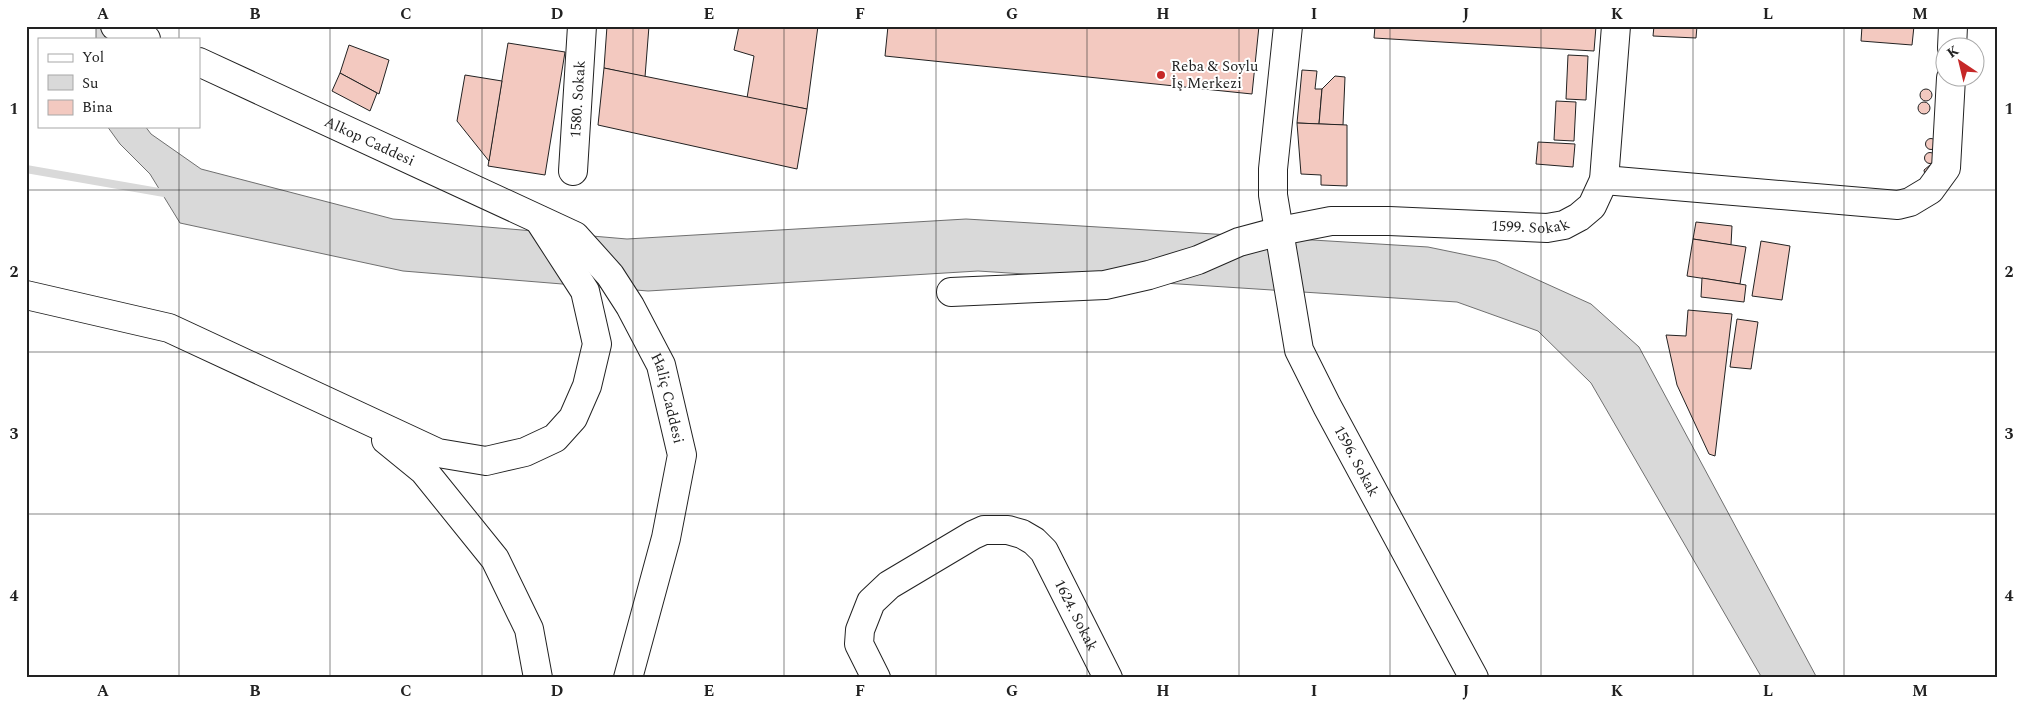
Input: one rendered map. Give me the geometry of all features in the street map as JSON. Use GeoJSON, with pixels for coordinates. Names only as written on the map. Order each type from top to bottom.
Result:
{"type":"FeatureCollection","features":[{"type":"Feature","properties":{"kind":"main road"},"geometry":{"type":"LineString","coordinates":[[115,26],[144,38]]}},
{"type":"Feature","properties":{"kind":"main road","name":"1580. Sokak"},"geometry":{"type":"LineString","coordinates":[[573,172],[582,26]]}},
{"type":"Feature","properties":{"kind":"main road","name":"1596. Sokak"},"geometry":{"type":"LineString","coordinates":[[1288,26],[1273,169],[1273,194],[1299,350],[1327,406],[1474,678]]}},
{"type":"Feature","properties":{"kind":"main road","name":"1599. Sokak"},"geometry":{"type":"LineString","coordinates":[[951,292],[1105,285],[1149,275],[1198,260],[1239,242],[1330,221],[1389,221],[1548,228],[1564,225],[1579,218],[1592,206],[1604,180],[1616,26]]}},
{"type":"Feature","properties":{"kind":"main road","name":"Alkop Caddesi"},"geometry":{"type":"LineString","coordinates":[[200,62],[539,220]]}},
{"type":"Feature","properties":{"kind":"main road"},"geometry":{"type":"LineString","coordinates":[[1604,180],[1898,206],[1910,202],[1930,190],[1946,168],[1950,88]]}},
{"type":"Feature","properties":{"kind":"main road"},"geometry":{"type":"LineString","coordinates":[[26,295],[169,328],[438,453],[486,461],[525,452],[555,438],[573,418],[587,386],[597,344],[585,291],[539,220]]}},
{"type":"Feature","properties":{"kind":"main road","name":"Haliç Caddesi"},"geometry":{"type":"LineString","coordinates":[[539,220],[575,236],[610,275],[630,306],[661,365],[682,455],[666,538],[628,678]]}},
{"type":"Feature","properties":{"kind":"main road"},"geometry":{"type":"LineString","coordinates":[[355,416],[424,471],[495,559],[529,628],[538,678]]}},
{"type":"Feature","properties":{"kind":"main road","name":"1624. Sokak"},"geometry":{"type":"LineString","coordinates":[[876,678],[859,644],[860,630],[872,602],[889,585],[984,530],[1008,530],[1022,534],[1044,551],[1108,678]]}},
{"type":"Feature","properties":{"kind":"water"},"geometry":{"type":"Polygon","coordinates":[[[96,26],[131,26],[129,38],[96,38],[96,26]]]}},
{"type":"Feature","properties":{"kind":"water"},"geometry":{"type":"Polygon","coordinates":[[[108,128],[146,128],[151,134],[201,169],[393,219],[627,239],[966,219],[1428,247],[1496,261],[1591,304],[1639,347],[1817,678],[1762,678],[1591,383],[1538,331],[1457,302],[978,271],[648,291],[403,271],[180,223],[150,174],[120,144],[108,128]]]}},
{"type":"Feature","properties":{"kind":"building"},"geometry":{"type":"Polygon","coordinates":[[[607,26],[649,26],[645,77],[604,68],[607,26]]]}},
{"type":"Feature","properties":{"kind":"building"},"geometry":{"type":"Polygon","coordinates":[[[739,26],[818,26],[807,109],[747,98],[754,56],[734,50],[739,26]]]}},
{"type":"Feature","properties":{"kind":"building","name":"Reba & Soylu İş Merkezi"},"geometry":{"type":"Polygon","coordinates":[[[888,26],[1259,26],[1252,94],[885,56],[888,26]]]}},
{"type":"Feature","properties":{"kind":"building"},"geometry":{"type":"Polygon","coordinates":[[[1375,26],[1596,26],[1594,51],[1374,38],[1375,26]]]}},
{"type":"Feature","properties":{"kind":"building"},"geometry":{"type":"Polygon","coordinates":[[[1654,26],[1697,26],[1696,38],[1653,36],[1654,26]]]}},
{"type":"Feature","properties":{"kind":"building"},"geometry":{"type":"Polygon","coordinates":[[[1862,26],[1914,26],[1912,45],[1861,41],[1862,26]]]}},
{"type":"Feature","properties":{"kind":"building"},"geometry":{"type":"Polygon","coordinates":[[[508,43],[565,52],[545,175],[488,166],[508,43]]]}},
{"type":"Feature","properties":{"kind":"building"},"geometry":{"type":"Polygon","coordinates":[[[349,45],[389,60],[379,94],[340,73],[349,45]]]}},
{"type":"Feature","properties":{"kind":"building"},"geometry":{"type":"Polygon","coordinates":[[[1568,55],[1588,56],[1586,100],[1566,99],[1568,55]]]}},
{"type":"Feature","properties":{"kind":"building"},"geometry":{"type":"Polygon","coordinates":[[[604,68],[807,109],[797,169],[598,125],[604,68]]]}},
{"type":"Feature","properties":{"kind":"building"},"geometry":{"type":"Polygon","coordinates":[[[1302,70],[1317,71],[1315,89],[1322,89],[1319,124],[1297,123],[1302,70]]]}},
{"type":"Feature","properties":{"kind":"building"},"geometry":{"type":"Polygon","coordinates":[[[340,73],[377,93],[370,111],[332,91],[340,73]]]}},
{"type":"Feature","properties":{"kind":"building"},"geometry":{"type":"Polygon","coordinates":[[[465,75],[502,81],[489,161],[457,121],[465,75]]]}},
{"type":"Feature","properties":{"kind":"building"},"geometry":{"type":"Polygon","coordinates":[[[1335,76],[1345,77],[1343,125],[1319,124],[1322,89],[1335,76]]]}},
{"type":"Feature","properties":{"kind":"building"},"geometry":{"type":"Polygon","coordinates":[[[1924,89],[1928,89],[1932,95],[1928,101],[1924,101],[1920,97],[1920,93],[1924,89]]]}},
{"type":"Feature","properties":{"kind":"building"},"geometry":{"type":"Polygon","coordinates":[[[1556,101],[1576,102],[1574,141],[1554,140],[1556,101]]]}},
{"type":"Feature","properties":{"kind":"building"},"geometry":{"type":"Polygon","coordinates":[[[1922,102],[1926,102],[1930,108],[1926,114],[1922,114],[1918,110],[1918,106],[1922,102]]]}},
{"type":"Feature","properties":{"kind":"building"},"geometry":{"type":"Polygon","coordinates":[[[1297,123],[1347,125],[1347,186],[1321,185],[1321,175],[1301,174],[1297,123]]]}},
{"type":"Feature","properties":{"kind":"building"},"geometry":{"type":"Polygon","coordinates":[[[1931,138],[1937,144],[1931,150],[1925,144],[1931,138]]]}},
{"type":"Feature","properties":{"kind":"building"},"geometry":{"type":"Polygon","coordinates":[[[1538,142],[1575,144],[1573,167],[1536,164],[1538,142]]]}},
{"type":"Feature","properties":{"kind":"building"},"geometry":{"type":"Polygon","coordinates":[[[1928,153],[1932,153],[1935,158],[1934,162],[1928,163],[1925,160],[1925,156],[1928,153]]]}},
{"type":"Feature","properties":{"kind":"building"},"geometry":{"type":"Polygon","coordinates":[[[1930,165],[1934,167],[1925,176],[1924,170],[1930,165]]]}},
{"type":"Feature","properties":{"kind":"building"},"geometry":{"type":"Polygon","coordinates":[[[1696,222],[1732,226],[1731,245],[1693,239],[1696,222]]]}},
{"type":"Feature","properties":{"kind":"building"},"geometry":{"type":"Polygon","coordinates":[[[1693,239],[1746,247],[1740,284],[1687,276],[1693,239]]]}},
{"type":"Feature","properties":{"kind":"building"},"geometry":{"type":"Polygon","coordinates":[[[1761,241],[1790,246],[1782,300],[1752,296],[1761,241]]]}},
{"type":"Feature","properties":{"kind":"building"},"geometry":{"type":"Polygon","coordinates":[[[1702,278],[1746,285],[1744,302],[1701,297],[1702,278]]]}},
{"type":"Feature","properties":{"kind":"building"},"geometry":{"type":"Polygon","coordinates":[[[1688,310],[1732,314],[1715,456],[1709,454],[1677,385],[1666,335],[1686,336],[1688,310]]]}},
{"type":"Feature","properties":{"kind":"building"},"geometry":{"type":"Polygon","coordinates":[[[1737,319],[1758,322],[1751,369],[1730,367],[1737,319]]]}},
{"type":"Feature","properties":{"kind":"waterway"},"geometry":{"type":"LineString","coordinates":[[26,169],[170,194]]}},
{"type":"Feature","properties":{"kind":"place","name":"Reba & Soylu İş Merkezi"},"geometry":{"type":"Point","coordinates":[1161,75]}}]}
